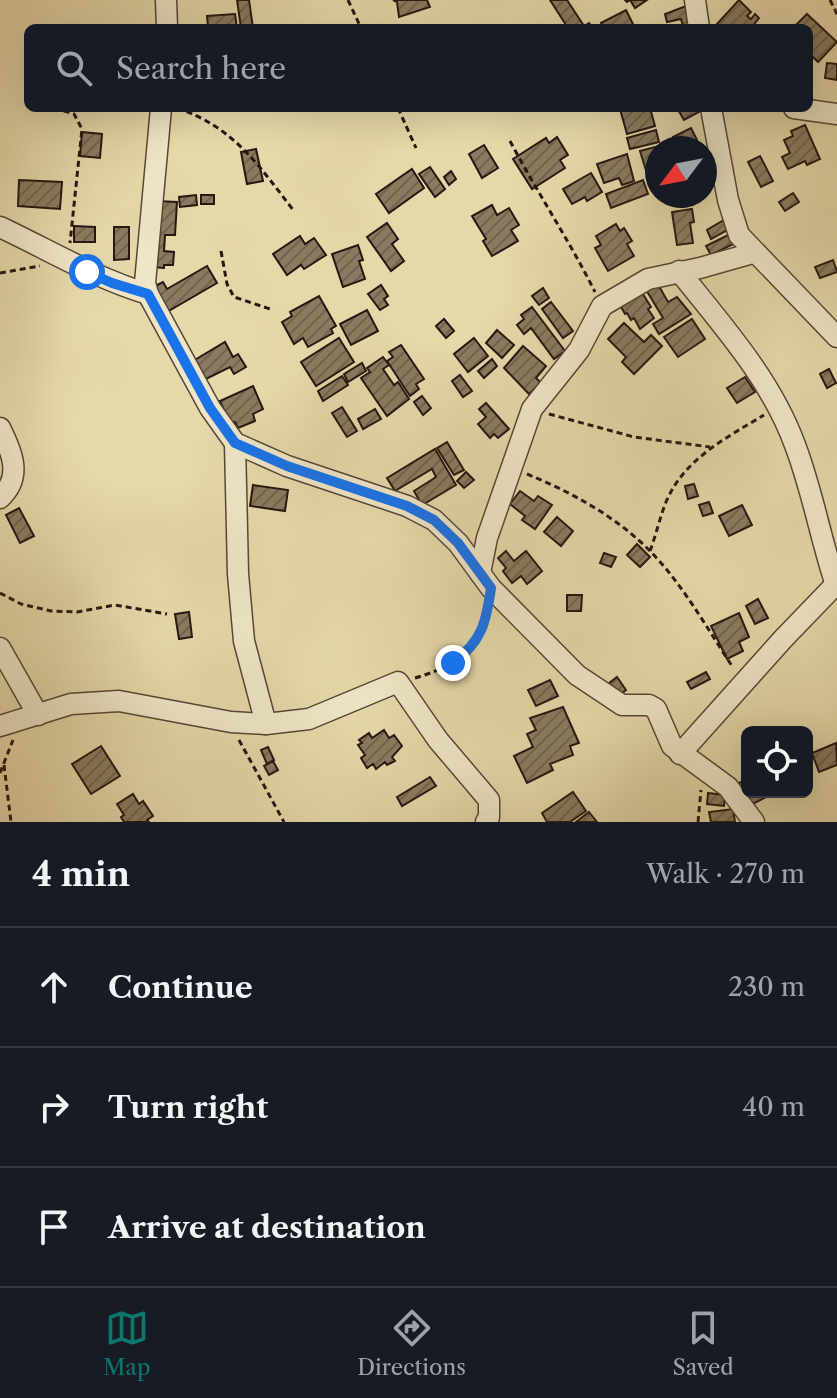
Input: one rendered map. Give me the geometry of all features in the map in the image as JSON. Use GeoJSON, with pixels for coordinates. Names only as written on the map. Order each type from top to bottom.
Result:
{"type":"FeatureCollection","features":[{"type":"Feature","properties":{"kind":"street"},"geometry":{"type":"LineString","coordinates":[[166,0],[167,24]]}},
{"type":"Feature","properties":{"kind":"street"},"geometry":{"type":"LineString","coordinates":[[695,0],[698,24]]}},
{"type":"Feature","properties":{"kind":"street"},"geometry":{"type":"LineString","coordinates":[[813,111],[837,114]]}},
{"type":"Feature","properties":{"kind":"street"},"geometry":{"type":"LineString","coordinates":[[161,112],[145,283],[148,294],[210,408],[235,443],[287,466],[407,506],[434,520],[458,543],[486,581],[577,675],[622,705],[649,705],[656,709],[667,736],[680,754],[728,787],[754,822]]}},
{"type":"Feature","properties":{"kind":"street"},"geometry":{"type":"LineString","coordinates":[[712,112],[728,200],[739,235],[837,337]]}},
{"type":"Feature","properties":{"kind":"street"},"geometry":{"type":"LineString","coordinates":[[0,227],[70,260],[87,272],[148,294]]}},
{"type":"Feature","properties":{"kind":"street"},"geometry":{"type":"LineString","coordinates":[[486,581],[487,538],[532,409],[579,350],[602,306],[648,279],[753,253]]}},
{"type":"Feature","properties":{"kind":"street"},"geometry":{"type":"LineString","coordinates":[[679,271],[759,374],[777,407],[795,446],[837,585],[680,754]]}},
{"type":"Feature","properties":{"kind":"street"},"geometry":{"type":"LineString","coordinates":[[0,428],[14,464],[9,490],[0,498]]}},
{"type":"Feature","properties":{"kind":"street"},"geometry":{"type":"LineString","coordinates":[[235,443],[238,574],[244,641],[266,724]]}},
{"type":"Feature","properties":{"kind":"street"},"geometry":{"type":"LineString","coordinates":[[0,648],[19,721],[71,704],[119,701],[231,722],[266,724],[309,719],[398,682],[438,740],[489,800],[486,822]]}},
{"type":"Feature","properties":{"kind":"path"},"geometry":{"type":"LineString","coordinates":[[348,0],[359,24]]}},
{"type":"Feature","properties":{"kind":"path"},"geometry":{"type":"LineString","coordinates":[[830,0],[837,14]]}},
{"type":"Feature","properties":{"kind":"path"},"geometry":{"type":"LineString","coordinates":[[67,112],[74,114],[82,129],[73,198],[70,260]]}},
{"type":"Feature","properties":{"kind":"path"},"geometry":{"type":"LineString","coordinates":[[188,112],[201,116],[236,140],[294,211]]}},
{"type":"Feature","properties":{"kind":"path"},"geometry":{"type":"LineString","coordinates":[[400,112],[416,148]]}},
{"type":"Feature","properties":{"kind":"path"},"geometry":{"type":"LineString","coordinates":[[510,141],[572,246],[602,306]]}},
{"type":"Feature","properties":{"kind":"path"},"geometry":{"type":"LineString","coordinates":[[221,251],[227,284],[234,297],[270,309]]}},
{"type":"Feature","properties":{"kind":"path"},"geometry":{"type":"LineString","coordinates":[[0,273],[39,266]]}},
{"type":"Feature","properties":{"kind":"path"},"geometry":{"type":"LineString","coordinates":[[650,551],[667,501],[683,473],[710,447],[777,407]]}},
{"type":"Feature","properties":{"kind":"path"},"geometry":{"type":"LineString","coordinates":[[532,409],[634,437],[710,447]]}},
{"type":"Feature","properties":{"kind":"path"},"geometry":{"type":"LineString","coordinates":[[511,467],[592,506],[650,551],[670,575],[743,683]]}},
{"type":"Feature","properties":{"kind":"path"},"geometry":{"type":"LineString","coordinates":[[398,682],[431,673],[466,653],[478,639],[486,618],[486,581]]}},
{"type":"Feature","properties":{"kind":"path"},"geometry":{"type":"LineString","coordinates":[[0,593],[21,604],[51,611],[77,612],[115,605],[167,614]]}},
{"type":"Feature","properties":{"kind":"path"},"geometry":{"type":"LineString","coordinates":[[0,773],[19,721]]}},
{"type":"Feature","properties":{"kind":"path"},"geometry":{"type":"LineString","coordinates":[[231,722],[284,822]]}},
{"type":"Feature","properties":{"kind":"path"},"geometry":{"type":"LineString","coordinates":[[4,765],[11,822]]}},
{"type":"Feature","properties":{"kind":"path"},"geometry":{"type":"LineString","coordinates":[[698,822],[703,770]]}},
{"type":"Feature","properties":{"kind":"building"},"geometry":{"type":"Polygon","coordinates":[[[237,0],[249,0],[252,24],[240,24],[237,0]]]}},
{"type":"Feature","properties":{"kind":"building"},"geometry":{"type":"Polygon","coordinates":[[[393,0],[427,0],[430,7],[399,17],[397,2],[393,0]]]}},
{"type":"Feature","properties":{"kind":"building"},"geometry":{"type":"Polygon","coordinates":[[[550,0],[567,0],[583,24],[565,24],[550,0]]]}},
{"type":"Feature","properties":{"kind":"building"},"geometry":{"type":"Polygon","coordinates":[[[630,0],[647,0],[635,8],[630,0]]]}},
{"type":"Feature","properties":{"kind":"building"},"geometry":{"type":"Polygon","coordinates":[[[739,0],[751,12],[747,16],[751,19],[755,14],[759,18],[754,24],[717,24],[739,0]]]}},
{"type":"Feature","properties":{"kind":"building"},"geometry":{"type":"Polygon","coordinates":[[[691,4],[696,23],[682,24],[681,19],[667,22],[665,14],[691,4]]]}},
{"type":"Feature","properties":{"kind":"building"},"geometry":{"type":"Polygon","coordinates":[[[626,10],[633,24],[602,24],[626,10]]]}},
{"type":"Feature","properties":{"kind":"building"},"geometry":{"type":"Polygon","coordinates":[[[235,14],[236,24],[208,24],[207,16],[235,14]]]}},
{"type":"Feature","properties":{"kind":"building"},"geometry":{"type":"Polygon","coordinates":[[[807,14],[837,42],[818,62],[813,57],[813,24],[797,24],[807,14]]]}},
{"type":"Feature","properties":{"kind":"building"},"geometry":{"type":"Polygon","coordinates":[[[827,63],[837,64],[837,80],[825,78],[827,63]]]}},
{"type":"Feature","properties":{"kind":"building"},"geometry":{"type":"Polygon","coordinates":[[[621,112],[651,112],[655,126],[627,134],[621,112]]]}},
{"type":"Feature","properties":{"kind":"building"},"geometry":{"type":"Polygon","coordinates":[[[679,112],[699,112],[684,120],[679,112]]]}},
{"type":"Feature","properties":{"kind":"building"},"geometry":{"type":"Polygon","coordinates":[[[805,125],[820,159],[807,165],[805,161],[788,169],[782,157],[790,153],[784,140],[793,136],[791,131],[805,125]]]}},
{"type":"Feature","properties":{"kind":"building"},"geometry":{"type":"Polygon","coordinates":[[[691,128],[695,136],[675,136],[691,128]]]}},
{"type":"Feature","properties":{"kind":"building"},"geometry":{"type":"Polygon","coordinates":[[[656,130],[658,136],[645,136],[645,145],[630,149],[627,138],[656,130]]]}},
{"type":"Feature","properties":{"kind":"building"},"geometry":{"type":"Polygon","coordinates":[[[82,132],[102,134],[100,158],[80,156],[82,132]]]}},
{"type":"Feature","properties":{"kind":"building"},"geometry":{"type":"Polygon","coordinates":[[[557,137],[568,155],[560,160],[565,168],[532,189],[513,159],[546,138],[549,143],[557,137]]]}},
{"type":"Feature","properties":{"kind":"building"},"geometry":{"type":"Polygon","coordinates":[[[484,145],[498,168],[482,178],[469,154],[484,145]]]}},
{"type":"Feature","properties":{"kind":"building"},"geometry":{"type":"Polygon","coordinates":[[[256,149],[263,181],[247,184],[241,152],[256,149]]]}},
{"type":"Feature","properties":{"kind":"building"},"geometry":{"type":"Polygon","coordinates":[[[645,150],[645,167],[640,151],[645,150]]]}},
{"type":"Feature","properties":{"kind":"building"},"geometry":{"type":"Polygon","coordinates":[[[627,154],[634,181],[622,185],[619,178],[604,183],[597,164],[627,154]]]}},
{"type":"Feature","properties":{"kind":"building"},"geometry":{"type":"Polygon","coordinates":[[[760,156],[773,181],[761,187],[748,162],[760,156]]]}},
{"type":"Feature","properties":{"kind":"building"},"geometry":{"type":"Polygon","coordinates":[[[430,167],[445,189],[435,197],[419,174],[430,167]]]}},
{"type":"Feature","properties":{"kind":"building"},"geometry":{"type":"Polygon","coordinates":[[[412,169],[424,188],[389,213],[376,194],[412,169]]]}},
{"type":"Feature","properties":{"kind":"building"},"geometry":{"type":"Polygon","coordinates":[[[451,171],[456,179],[449,185],[444,177],[451,171]]]}},
{"type":"Feature","properties":{"kind":"building"},"geometry":{"type":"Polygon","coordinates":[[[591,173],[602,192],[587,201],[585,197],[572,204],[563,189],[591,173]]]}},
{"type":"Feature","properties":{"kind":"building"},"geometry":{"type":"Polygon","coordinates":[[[19,180],[62,182],[60,209],[18,206],[19,180]]]}},
{"type":"Feature","properties":{"kind":"building"},"geometry":{"type":"Polygon","coordinates":[[[643,180],[645,186],[645,195],[611,208],[606,194],[643,180]]]}},
{"type":"Feature","properties":{"kind":"building"},"geometry":{"type":"Polygon","coordinates":[[[793,193],[799,202],[785,211],[779,202],[793,193]]]}},
{"type":"Feature","properties":{"kind":"building"},"geometry":{"type":"Polygon","coordinates":[[[196,195],[197,205],[180,207],[179,197],[196,195]]]}},
{"type":"Feature","properties":{"kind":"building"},"geometry":{"type":"Polygon","coordinates":[[[201,195],[214,195],[214,204],[201,204],[201,195]]]}},
{"type":"Feature","properties":{"kind":"building"},"geometry":{"type":"Polygon","coordinates":[[[156,201],[177,202],[175,235],[165,235],[164,251],[174,252],[173,265],[164,265],[164,268],[152,267],[156,201]]]}},
{"type":"Feature","properties":{"kind":"building"},"geometry":{"type":"Polygon","coordinates":[[[492,205],[497,215],[509,208],[519,225],[511,230],[518,241],[492,256],[472,216],[492,205]]]}},
{"type":"Feature","properties":{"kind":"building"},"geometry":{"type":"Polygon","coordinates":[[[692,209],[694,222],[690,223],[693,243],[677,245],[672,212],[692,209]]]}},
{"type":"Feature","properties":{"kind":"building"},"geometry":{"type":"Polygon","coordinates":[[[724,220],[729,229],[711,239],[707,230],[724,220]]]}},
{"type":"Feature","properties":{"kind":"building"},"geometry":{"type":"Polygon","coordinates":[[[387,223],[398,239],[392,244],[404,261],[391,271],[367,237],[387,223]]]}},
{"type":"Feature","properties":{"kind":"building"},"geometry":{"type":"Polygon","coordinates":[[[616,224],[620,231],[624,228],[632,241],[627,244],[634,256],[608,271],[595,248],[601,245],[596,236],[616,224]]]}},
{"type":"Feature","properties":{"kind":"building"},"geometry":{"type":"Polygon","coordinates":[[[74,226],[95,227],[95,242],[74,242],[74,226]]]}},
{"type":"Feature","properties":{"kind":"building"},"geometry":{"type":"Polygon","coordinates":[[[114,227],[129,227],[129,259],[114,260],[114,227]]]}},
{"type":"Feature","properties":{"kind":"building"},"geometry":{"type":"Polygon","coordinates":[[[730,234],[735,243],[711,255],[706,246],[730,234]]]}},
{"type":"Feature","properties":{"kind":"building"},"geometry":{"type":"Polygon","coordinates":[[[300,236],[305,244],[314,238],[326,255],[304,269],[301,265],[287,275],[273,254],[300,236]]]}},
{"type":"Feature","properties":{"kind":"building"},"geometry":{"type":"Polygon","coordinates":[[[358,245],[365,279],[343,287],[332,254],[358,245]]]}},
{"type":"Feature","properties":{"kind":"building"},"geometry":{"type":"Polygon","coordinates":[[[833,260],[837,272],[820,278],[815,267],[833,260]]]}},
{"type":"Feature","properties":{"kind":"building"},"geometry":{"type":"Polygon","coordinates":[[[207,266],[217,283],[167,312],[151,288],[163,282],[167,289],[207,266]]]}},
{"type":"Feature","properties":{"kind":"building"},"geometry":{"type":"Polygon","coordinates":[[[656,281],[668,302],[677,297],[691,314],[659,334],[653,324],[663,318],[645,288],[656,281]]]}},
{"type":"Feature","properties":{"kind":"building"},"geometry":{"type":"Polygon","coordinates":[[[636,283],[654,318],[640,329],[634,318],[631,320],[625,314],[615,296],[636,283]]]}},
{"type":"Feature","properties":{"kind":"building"},"geometry":{"type":"Polygon","coordinates":[[[381,285],[388,296],[384,299],[388,305],[380,310],[368,294],[381,285]]]}},
{"type":"Feature","properties":{"kind":"building"},"geometry":{"type":"Polygon","coordinates":[[[543,288],[549,298],[539,305],[532,296],[543,288]]]}},
{"type":"Feature","properties":{"kind":"building"},"geometry":{"type":"Polygon","coordinates":[[[319,296],[336,326],[331,329],[333,333],[308,347],[303,338],[294,344],[282,322],[292,316],[290,312],[319,296]]]}},
{"type":"Feature","properties":{"kind":"building"},"geometry":{"type":"Polygon","coordinates":[[[551,302],[573,331],[563,338],[542,309],[551,302]]]}},
{"type":"Feature","properties":{"kind":"building"},"geometry":{"type":"Polygon","coordinates":[[[532,307],[565,351],[554,359],[531,328],[524,334],[517,325],[524,319],[521,315],[532,307]]]}},
{"type":"Feature","properties":{"kind":"building"},"geometry":{"type":"Polygon","coordinates":[[[367,310],[378,331],[351,345],[340,324],[367,310]]]}},
{"type":"Feature","properties":{"kind":"building"},"geometry":{"type":"Polygon","coordinates":[[[444,319],[454,331],[446,338],[436,326],[444,319]]]}},
{"type":"Feature","properties":{"kind":"building"},"geometry":{"type":"Polygon","coordinates":[[[692,319],[705,339],[678,357],[664,337],[692,319]]]}},
{"type":"Feature","properties":{"kind":"building"},"geometry":{"type":"Polygon","coordinates":[[[624,323],[644,342],[651,335],[662,346],[634,374],[622,362],[626,357],[608,339],[624,323]]]}},
{"type":"Feature","properties":{"kind":"building"},"geometry":{"type":"Polygon","coordinates":[[[497,330],[514,345],[502,358],[486,343],[497,330]]]}},
{"type":"Feature","properties":{"kind":"building"},"geometry":{"type":"Polygon","coordinates":[[[339,338],[354,362],[316,386],[301,362],[339,338]]]}},
{"type":"Feature","properties":{"kind":"building"},"geometry":{"type":"Polygon","coordinates":[[[474,338],[488,356],[468,372],[454,354],[474,338]]]}},
{"type":"Feature","properties":{"kind":"building"},"geometry":{"type":"Polygon","coordinates":[[[225,342],[233,357],[238,354],[246,367],[234,374],[230,367],[204,380],[193,361],[225,342]]]}},
{"type":"Feature","properties":{"kind":"building"},"geometry":{"type":"Polygon","coordinates":[[[401,345],[424,379],[416,384],[419,389],[410,396],[387,361],[393,357],[389,352],[401,345]]]}},
{"type":"Feature","properties":{"kind":"building"},"geometry":{"type":"Polygon","coordinates":[[[523,346],[546,366],[536,378],[541,383],[529,394],[504,368],[523,346]]]}},
{"type":"Feature","properties":{"kind":"building"},"geometry":{"type":"Polygon","coordinates":[[[383,357],[389,365],[383,369],[394,385],[398,382],[409,399],[387,416],[361,378],[370,372],[367,368],[383,357]]]}},
{"type":"Feature","properties":{"kind":"building"},"geometry":{"type":"Polygon","coordinates":[[[492,359],[497,366],[484,378],[478,371],[492,359]]]}},
{"type":"Feature","properties":{"kind":"building"},"geometry":{"type":"Polygon","coordinates":[[[362,363],[366,371],[348,382],[344,374],[362,363]]]}},
{"type":"Feature","properties":{"kind":"building"},"geometry":{"type":"Polygon","coordinates":[[[829,369],[836,383],[827,388],[820,374],[829,369]]]}},
{"type":"Feature","properties":{"kind":"building"},"geometry":{"type":"Polygon","coordinates":[[[460,375],[472,391],[463,397],[452,381],[460,375]]]}},
{"type":"Feature","properties":{"kind":"building"},"geometry":{"type":"Polygon","coordinates":[[[342,376],[348,385],[323,401],[318,391],[342,376]]]}},
{"type":"Feature","properties":{"kind":"building"},"geometry":{"type":"Polygon","coordinates":[[[745,377],[755,392],[737,403],[727,388],[745,377]]]}},
{"type":"Feature","properties":{"kind":"building"},"geometry":{"type":"Polygon","coordinates":[[[253,386],[263,409],[253,414],[255,421],[238,428],[235,422],[230,424],[220,401],[253,386]]]}},
{"type":"Feature","properties":{"kind":"building"},"geometry":{"type":"Polygon","coordinates":[[[422,396],[431,408],[423,415],[414,402],[422,396]]]}},
{"type":"Feature","properties":{"kind":"building"},"geometry":{"type":"Polygon","coordinates":[[[486,403],[509,429],[498,438],[494,434],[490,438],[478,424],[486,417],[479,409],[486,403]]]}},
{"type":"Feature","properties":{"kind":"building"},"geometry":{"type":"Polygon","coordinates":[[[342,407],[357,431],[347,437],[332,413],[342,407]]]}},
{"type":"Feature","properties":{"kind":"building"},"geometry":{"type":"Polygon","coordinates":[[[375,409],[381,419],[363,429],[358,419],[375,409]]]}},
{"type":"Feature","properties":{"kind":"building"},"geometry":{"type":"Polygon","coordinates":[[[447,442],[464,470],[454,475],[437,448],[447,442]]]}},
{"type":"Feature","properties":{"kind":"building"},"geometry":{"type":"Polygon","coordinates":[[[435,449],[456,485],[422,505],[414,491],[436,477],[432,469],[395,491],[387,478],[435,449]]]}},
{"type":"Feature","properties":{"kind":"building"},"geometry":{"type":"Polygon","coordinates":[[[466,472],[474,480],[464,488],[457,481],[466,472]]]}},
{"type":"Feature","properties":{"kind":"building"},"geometry":{"type":"Polygon","coordinates":[[[694,484],[698,496],[688,499],[685,486],[694,484]]]}},
{"type":"Feature","properties":{"kind":"building"},"geometry":{"type":"Polygon","coordinates":[[[253,485],[288,490],[285,511],[250,506],[253,485]]]}},
{"type":"Feature","properties":{"kind":"building"},"geometry":{"type":"Polygon","coordinates":[[[520,491],[534,501],[538,496],[552,505],[535,529],[522,520],[525,516],[510,504],[520,491]]]}},
{"type":"Feature","properties":{"kind":"building"},"geometry":{"type":"Polygon","coordinates":[[[709,502],[713,513],[703,516],[699,505],[709,502]]]}},
{"type":"Feature","properties":{"kind":"building"},"geometry":{"type":"Polygon","coordinates":[[[742,505],[752,525],[729,536],[719,516],[742,505]]]}},
{"type":"Feature","properties":{"kind":"building"},"geometry":{"type":"Polygon","coordinates":[[[19,508],[34,536],[20,543],[6,515],[19,508]]]}},
{"type":"Feature","properties":{"kind":"building"},"geometry":{"type":"Polygon","coordinates":[[[557,517],[573,531],[561,546],[544,532],[557,517]]]}},
{"type":"Feature","properties":{"kind":"building"},"geometry":{"type":"Polygon","coordinates":[[[637,544],[650,557],[640,567],[627,555],[637,544]]]}},
{"type":"Feature","properties":{"kind":"building"},"geometry":{"type":"Polygon","coordinates":[[[506,551],[514,561],[526,551],[542,571],[527,584],[521,576],[512,583],[498,558],[506,551]]]}},
{"type":"Feature","properties":{"kind":"building"},"geometry":{"type":"Polygon","coordinates":[[[604,553],[616,557],[611,567],[600,563],[604,553]]]}},
{"type":"Feature","properties":{"kind":"building"},"geometry":{"type":"Polygon","coordinates":[[[567,595],[582,595],[581,611],[567,611],[567,595]]]}},
{"type":"Feature","properties":{"kind":"building"},"geometry":{"type":"Polygon","coordinates":[[[758,599],[768,618],[755,624],[746,606],[758,599]]]}},
{"type":"Feature","properties":{"kind":"building"},"geometry":{"type":"Polygon","coordinates":[[[189,612],[192,637],[179,639],[175,614],[189,612]]]}},
{"type":"Feature","properties":{"kind":"building"},"geometry":{"type":"Polygon","coordinates":[[[739,613],[749,637],[739,642],[743,651],[727,659],[711,626],[739,613]]]}},
{"type":"Feature","properties":{"kind":"building"},"geometry":{"type":"Polygon","coordinates":[[[706,672],[710,679],[691,689],[687,682],[706,672]]]}},
{"type":"Feature","properties":{"kind":"building"},"geometry":{"type":"Polygon","coordinates":[[[617,677],[626,690],[617,697],[608,684],[617,677]]]}},
{"type":"Feature","properties":{"kind":"building"},"geometry":{"type":"Polygon","coordinates":[[[550,680],[558,696],[536,706],[528,690],[550,680]]]}},
{"type":"Feature","properties":{"kind":"building"},"geometry":{"type":"Polygon","coordinates":[[[563,707],[579,743],[570,746],[573,755],[550,764],[553,770],[527,783],[514,756],[533,747],[527,734],[536,730],[530,718],[563,707]]]}},
{"type":"Feature","properties":{"kind":"building"},"geometry":{"type":"Polygon","coordinates":[[[384,730],[389,738],[394,735],[402,746],[392,757],[395,761],[387,765],[385,762],[376,769],[373,764],[367,768],[361,758],[365,755],[358,745],[362,743],[359,740],[369,733],[372,738],[384,730]]]}},
{"type":"Feature","properties":{"kind":"building"},"geometry":{"type":"Polygon","coordinates":[[[836,743],[837,765],[819,772],[813,753],[836,743]]]}},
{"type":"Feature","properties":{"kind":"building"},"geometry":{"type":"Polygon","coordinates":[[[101,746],[120,776],[91,794],[72,764],[101,746]]]}},
{"type":"Feature","properties":{"kind":"building"},"geometry":{"type":"Polygon","coordinates":[[[268,747],[274,760],[267,764],[261,750],[268,747]]]}},
{"type":"Feature","properties":{"kind":"building"},"geometry":{"type":"Polygon","coordinates":[[[273,761],[278,770],[269,775],[264,766],[273,761]]]}},
{"type":"Feature","properties":{"kind":"building"},"geometry":{"type":"Polygon","coordinates":[[[430,777],[436,786],[402,806],[397,797],[430,777]]]}},
{"type":"Feature","properties":{"kind":"building"},"geometry":{"type":"Polygon","coordinates":[[[741,782],[741,798],[764,798],[745,808],[733,786],[741,782]]]}},
{"type":"Feature","properties":{"kind":"building"},"geometry":{"type":"Polygon","coordinates":[[[573,792],[586,811],[570,822],[547,822],[542,813],[573,792]]]}},
{"type":"Feature","properties":{"kind":"building"},"geometry":{"type":"Polygon","coordinates":[[[708,793],[725,795],[724,806],[707,804],[708,793]]]}},
{"type":"Feature","properties":{"kind":"building"},"geometry":{"type":"Polygon","coordinates":[[[133,794],[139,804],[143,801],[153,816],[147,820],[149,822],[124,822],[121,817],[124,815],[117,804],[133,794]]]}},
{"type":"Feature","properties":{"kind":"building"},"geometry":{"type":"Polygon","coordinates":[[[733,809],[735,822],[711,822],[709,812],[733,809]]]}},
{"type":"Feature","properties":{"kind":"building"},"geometry":{"type":"Polygon","coordinates":[[[589,812],[597,822],[576,822],[589,812]]]}},
{"type":"Feature","properties":{"kind":"route"},"geometry":{"type":"LineString","coordinates":[[87,272],[148,294],[210,408],[235,443],[287,466],[407,506],[434,520],[458,543],[491,588],[486,618],[478,639],[453,663]]}}]}
